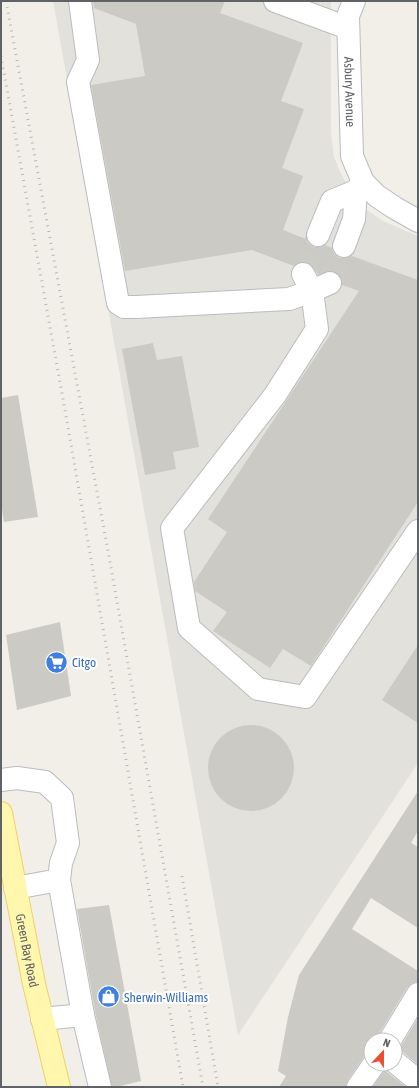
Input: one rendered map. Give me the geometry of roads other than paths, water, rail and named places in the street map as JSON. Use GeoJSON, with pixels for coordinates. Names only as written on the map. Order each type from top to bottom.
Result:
{"type":"FeatureCollection","features":[{"type":"Feature","properties":{"kind":"main road","name":"Green Bay Road"},"geometry":{"type":"LineString","coordinates":[[1,813],[34,984],[59,1087]]}},
{"type":"Feature","properties":{"kind":"street"},"geometry":{"type":"LineString","coordinates":[[80,1],[88,60],[78,82],[118,303],[124,307],[136,307],[288,299],[315,283],[317,329],[275,396],[172,528],[189,628],[258,689],[306,697],[418,531]]}},
{"type":"Feature","properties":{"kind":"street"},"geometry":{"type":"LineString","coordinates":[[275,1],[348,28]]}},
{"type":"Feature","properties":{"kind":"street","name":"Asbury Avenue"},"geometry":{"type":"LineString","coordinates":[[354,1],[348,16],[348,28],[352,156],[359,186]]}},
{"type":"Feature","properties":{"kind":"street"},"geometry":{"type":"LineString","coordinates":[[359,186],[418,221]]}},
{"type":"Feature","properties":{"kind":"street"},"geometry":{"type":"LineString","coordinates":[[318,236],[332,201],[359,186]]}},
{"type":"Feature","properties":{"kind":"street"},"geometry":{"type":"LineString","coordinates":[[344,246],[354,219],[359,186]]}},
{"type":"Feature","properties":{"kind":"street"},"geometry":{"type":"LineString","coordinates":[[1,780],[17,778],[45,782],[62,798],[68,843],[60,864],[59,880],[83,1015],[100,1087]]}},
{"type":"Feature","properties":{"kind":"street"},"geometry":{"type":"LineString","coordinates":[[15,888],[59,880]]}},
{"type":"Feature","properties":{"kind":"street"},"geometry":{"type":"LineString","coordinates":[[395,1032],[418,994]]}},
{"type":"Feature","properties":{"kind":"street"},"geometry":{"type":"LineString","coordinates":[[42,1019],[83,1015]]}},
{"type":"Feature","properties":{"kind":"street"},"geometry":{"type":"LineString","coordinates":[[403,1069],[418,1081]]}},
{"type":"Feature","properties":{"kind":"street"},"geometry":{"type":"LineString","coordinates":[[358,1087],[368,1072]]}},
{"type":"Feature","properties":{"kind":"tunnel"},"geometry":{"type":"LineString","coordinates":[[303,274],[318,235]]}},
{"type":"Feature","properties":{"kind":"tunnel"},"geometry":{"type":"LineString","coordinates":[[330,283],[344,246]]}},
{"type":"Feature","properties":{"kind":"railway"},"geometry":{"type":"LineString","coordinates":[[6,1],[108,551],[203,1087]]}},
{"type":"Feature","properties":{"kind":"railway"},"geometry":{"type":"LineString","coordinates":[[1,56],[65,410],[183,1087]]}},
{"type":"Feature","properties":{"kind":"railway"},"geometry":{"type":"LineString","coordinates":[[182,876],[218,1087]]}},
{"type":"Feature","properties":{"kind":"place","name":"Citgo"},"geometry":{"type":"Point","coordinates":[57,662]}},
{"type":"Feature","properties":{"kind":"place","name":"Sherwin-Williams"},"geometry":{"type":"Point","coordinates":[109,997]}}]}
